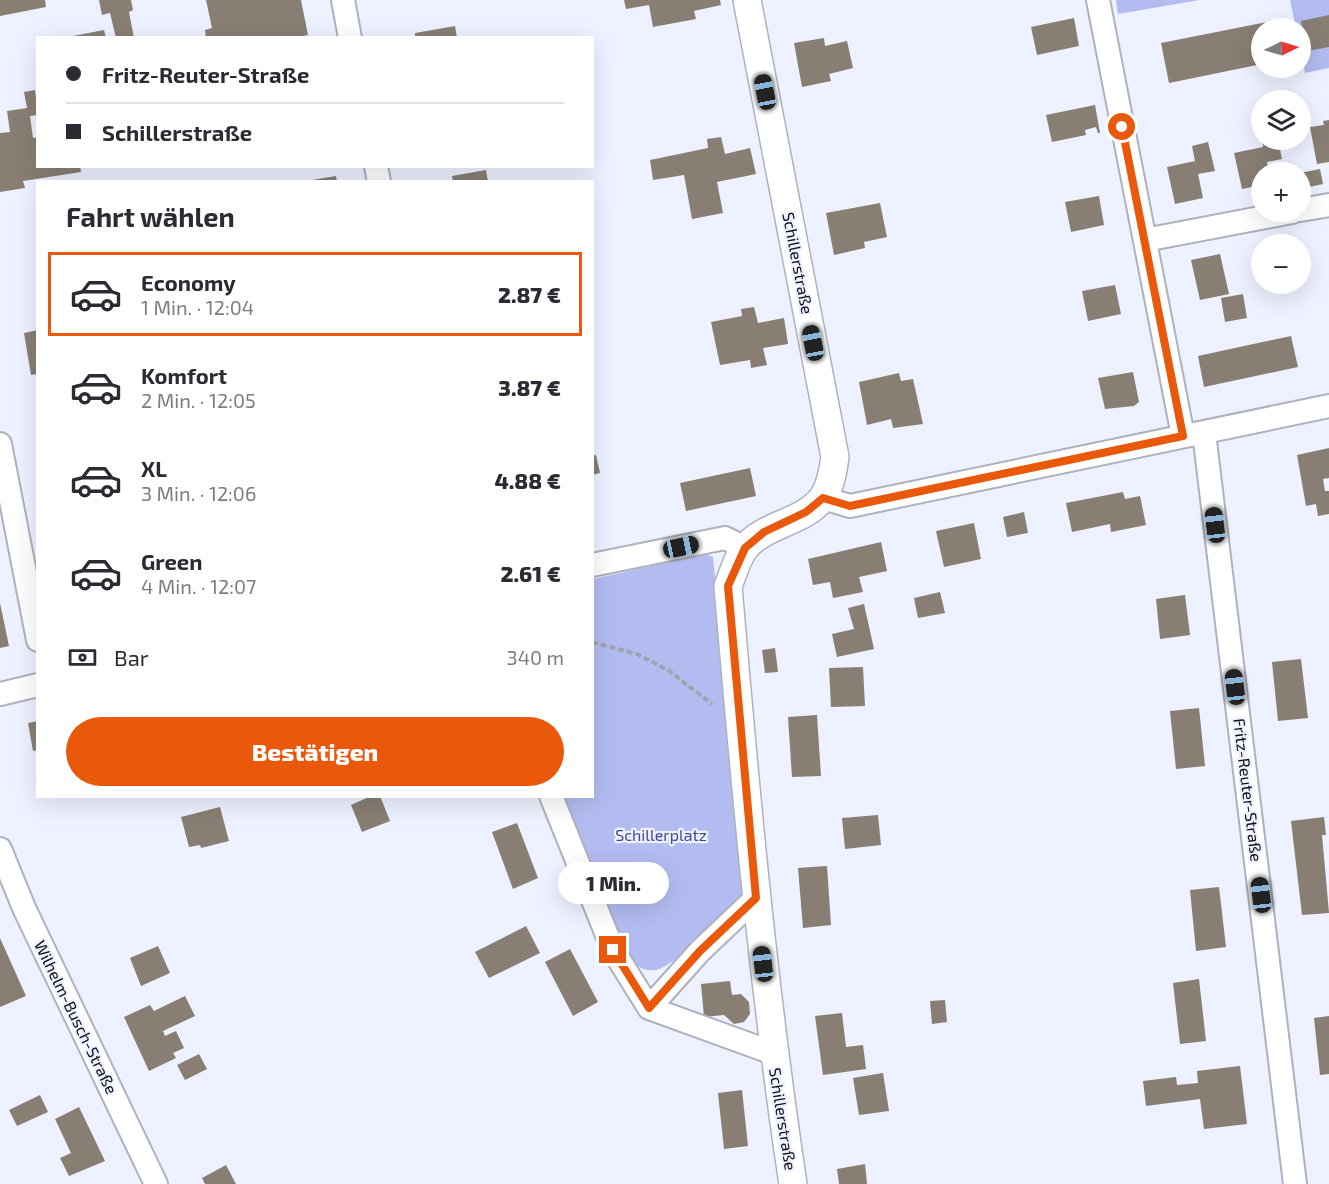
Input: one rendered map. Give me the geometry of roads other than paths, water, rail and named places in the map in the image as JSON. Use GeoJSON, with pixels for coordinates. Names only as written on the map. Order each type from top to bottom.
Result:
{"type":"FeatureCollection","features":[{"type":"Feature","properties":{"kind":"street"},"geometry":{"type":"LineString","coordinates":[[343,0],[350,36]]}},
{"type":"Feature","properties":{"kind":"street","name":"Schillerstraße"},"geometry":{"type":"LineString","coordinates":[[747,0],[835,457],[831,479],[823,498],[806,512],[764,532],[745,548],[728,586],[756,898],[773,1053],[793,1184]]}},
{"type":"Feature","properties":{"kind":"street","name":"Fritz-Reuter-Straße"},"geometry":{"type":"LineString","coordinates":[[1098,0],[1145,240],[1194,434],[1295,1184]]}},
{"type":"Feature","properties":{"kind":"street"},"geometry":{"type":"LineString","coordinates":[[1311,208],[1329,205]]}},
{"type":"Feature","properties":{"kind":"street"},"geometry":{"type":"LineString","coordinates":[[1145,240],[1251,220]]}},
{"type":"Feature","properties":{"kind":"street"},"geometry":{"type":"LineString","coordinates":[[823,498],[850,506],[1329,406]]}},
{"type":"Feature","properties":{"kind":"street"},"geometry":{"type":"LineString","coordinates":[[0,444],[36,629]]}},
{"type":"Feature","properties":{"kind":"street"},"geometry":{"type":"LineString","coordinates":[[594,565],[725,538],[745,548]]}},
{"type":"Feature","properties":{"kind":"street"},"geometry":{"type":"LineString","coordinates":[[0,694],[36,685]]}},
{"type":"Feature","properties":{"kind":"street"},"geometry":{"type":"LineString","coordinates":[[552,798],[613,950],[649,1008],[700,951],[756,898]]}},
{"type":"Feature","properties":{"kind":"street","name":"Wilhelm-Busch-Straße"},"geometry":{"type":"LineString","coordinates":[[0,849],[24,908],[156,1184]]}},
{"type":"Feature","properties":{"kind":"street","name":"Schillerstraße"},"geometry":{"type":"LineString","coordinates":[[649,1008],[773,1053]]}},
{"type":"Feature","properties":{"kind":"park label","name":"Schillerplatz"},"geometry":{"type":"Point","coordinates":[661,835]}}]}
